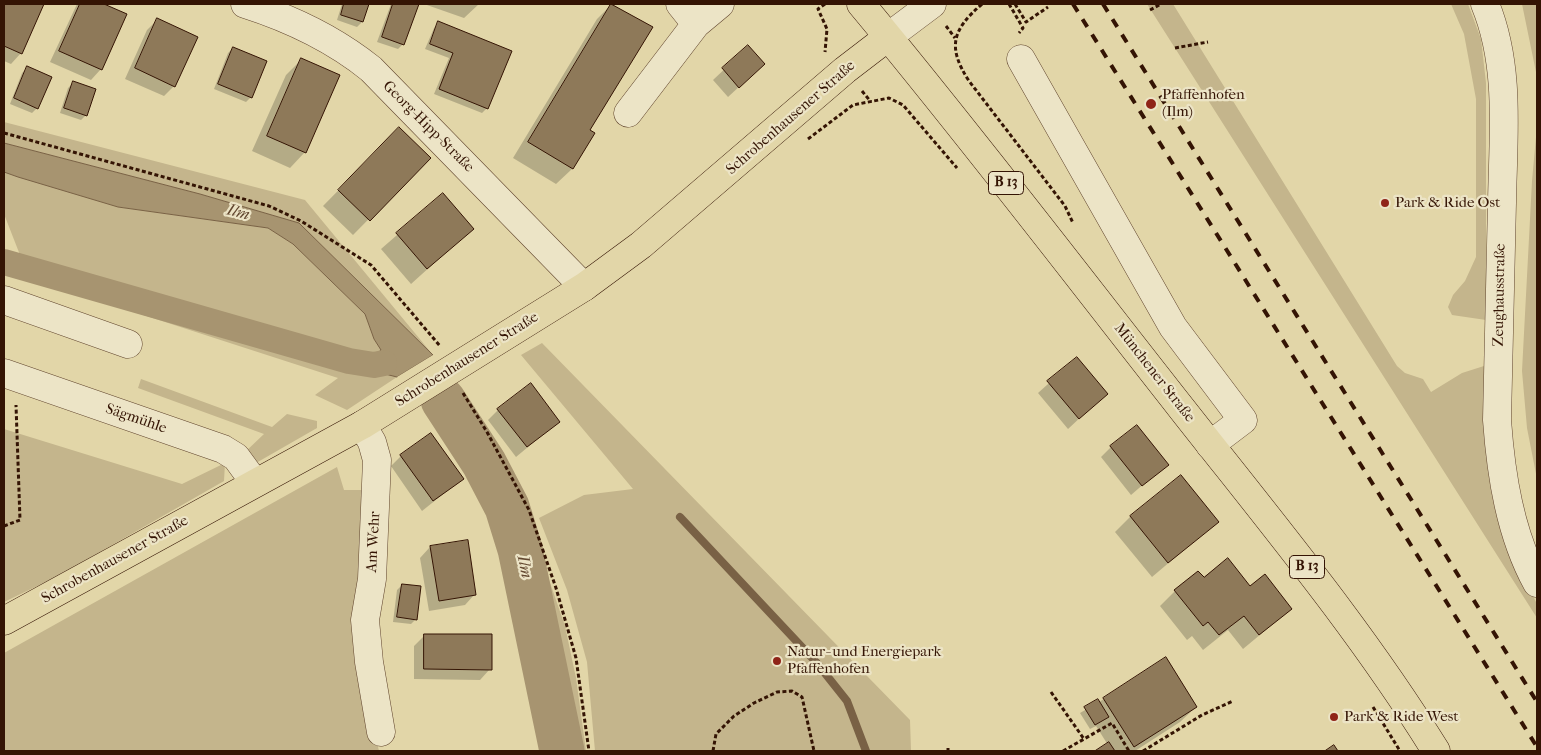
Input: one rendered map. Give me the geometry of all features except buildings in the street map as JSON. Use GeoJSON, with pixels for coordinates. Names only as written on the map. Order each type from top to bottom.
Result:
{"type":"FeatureCollection","features":[{"type":"Feature","properties":{"kind":"main road","name":"Münchener Straße"},"geometry":{"type":"LineString","coordinates":[[861,4],[971,138],[1349,621],[1436,751]]}},
{"type":"Feature","properties":{"kind":"main road","name":"Schrobenhausener Straße"},"geometry":{"type":"LineString","coordinates":[[4,621],[362,424],[584,287],[648,239],[845,70],[888,37]]}},
{"type":"Feature","properties":{"kind":"street","name":"Georg-Hipp-Straße"},"geometry":{"type":"LineString","coordinates":[[245,4],[297,25],[338,46],[371,69],[584,287]]}},
{"type":"Feature","properties":{"kind":"street"},"geometry":{"type":"LineString","coordinates":[[628,113],[688,14],[720,4]]}},
{"type":"Feature","properties":{"kind":"street"},"geometry":{"type":"LineString","coordinates":[[888,37],[932,4]]}},
{"type":"Feature","properties":{"kind":"street","name":"Zeughausstraße"},"geometry":{"type":"LineString","coordinates":[[1485,4],[1499,52],[1504,107],[1497,420],[1500,450],[1515,527],[1523,552],[1537,583]]}},
{"type":"Feature","properties":{"kind":"street"},"geometry":{"type":"LineString","coordinates":[[1018,50],[1173,327],[1243,420],[1210,445]]}},
{"type":"Feature","properties":{"kind":"street"},"geometry":{"type":"LineString","coordinates":[[4,300],[128,344]]}},
{"type":"Feature","properties":{"kind":"street","name":"Sägmühle"},"geometry":{"type":"LineString","coordinates":[[9,375],[231,452],[245,466],[255,483]]}},
{"type":"Feature","properties":{"kind":"street","name":"Am Wehr"},"geometry":{"type":"LineString","coordinates":[[362,424],[372,442],[377,460],[372,579],[365,620],[368,662],[381,732]]}},
{"type":"Feature","properties":{"kind":"path"},"geometry":{"type":"LineString","coordinates":[[818,9],[825,4]]}},
{"type":"Feature","properties":{"kind":"path"},"geometry":{"type":"LineString","coordinates":[[962,70],[955,56],[955,38],[962,25],[982,4]]}},
{"type":"Feature","properties":{"kind":"path"},"geometry":{"type":"LineString","coordinates":[[1009,4],[1023,28],[1018,50]]}},
{"type":"Feature","properties":{"kind":"path"},"geometry":{"type":"LineString","coordinates":[[1014,4],[1026,22],[1048,7]]}},
{"type":"Feature","properties":{"kind":"path"},"geometry":{"type":"LineString","coordinates":[[1150,10],[1161,4]]}},
{"type":"Feature","properties":{"kind":"path"},"geometry":{"type":"LineString","coordinates":[[1175,48],[1208,42]]}},
{"type":"Feature","properties":{"kind":"path"},"geometry":{"type":"LineString","coordinates":[[807,140],[853,105],[889,98],[903,106],[961,173]]}},
{"type":"Feature","properties":{"kind":"path"},"geometry":{"type":"LineString","coordinates":[[4,133],[269,206],[285,212],[371,265],[450,369],[469,406],[487,432],[529,510],[556,588],[576,658],[589,751]]}},
{"type":"Feature","properties":{"kind":"path"},"geometry":{"type":"LineString","coordinates":[[4,526],[20,520],[9,375]]}},
{"type":"Feature","properties":{"kind":"path"},"geometry":{"type":"LineString","coordinates":[[713,751],[716,734],[734,716],[777,692],[792,691],[802,697],[814,751]]}},
{"type":"Feature","properties":{"kind":"path"},"geometry":{"type":"LineString","coordinates":[[1052,692],[1084,739]]}},
{"type":"Feature","properties":{"kind":"path"},"geometry":{"type":"LineString","coordinates":[[1143,751],[1202,715],[1233,701]]}},
{"type":"Feature","properties":{"kind":"path"},"geometry":{"type":"LineString","coordinates":[[1370,702],[1400,751]]}},
{"type":"Feature","properties":{"kind":"path"},"geometry":{"type":"LineString","coordinates":[[1062,751],[1112,723],[1129,751]]}},
{"type":"Feature","properties":{"kind":"shaded area"},"geometry":{"type":"Polygon","coordinates":[[[1147,4],[1173,4],[1397,366],[1405,373],[1423,379],[1431,392],[1462,373],[1484,366],[1486,430],[1527,584],[1537,604],[1537,618],[1147,4]]]}},
{"type":"Feature","properties":{"kind":"shaded area"},"geometry":{"type":"Polygon","coordinates":[[[1451,4],[1468,4],[1481,39],[1486,83],[1486,320],[1452,315],[1448,307],[1453,295],[1465,281],[1476,257],[1476,99],[1464,34],[1451,4]]]}},
{"type":"Feature","properties":{"kind":"shaded area"},"geometry":{"type":"Polygon","coordinates":[[[1522,4],[1537,4],[1537,77],[1522,4]]]}},
{"type":"Feature","properties":{"kind":"shaded area"},"geometry":{"type":"Polygon","coordinates":[[[4,122],[305,200],[433,355],[299,223],[200,194],[4,143],[4,122]]]}},
{"type":"Feature","properties":{"kind":"shaded area"},"geometry":{"type":"Polygon","coordinates":[[[1537,126],[1537,479],[1527,428],[1522,371],[1532,181],[1537,126]]]}},
{"type":"Feature","properties":{"kind":"shaded area"},"geometry":{"type":"Polygon","coordinates":[[[4,172],[118,207],[268,228],[293,244],[365,314],[374,339],[382,350],[373,357],[375,372],[385,372],[397,377],[347,410],[315,395],[338,378],[29,278],[4,214],[4,172]]]}},
{"type":"Feature","properties":{"kind":"shaded area"},"geometry":{"type":"Polygon","coordinates":[[[542,343],[910,720],[911,751],[595,751],[587,662],[567,590],[539,518],[584,495],[633,489],[521,355],[542,343]]]}},
{"type":"Feature","properties":{"kind":"shaded area"},"geometry":{"type":"Polygon","coordinates":[[[141,379],[272,427],[287,414],[317,421],[317,428],[256,463],[243,454],[264,434],[138,388],[141,379]]]}},
{"type":"Feature","properties":{"kind":"shaded area"},"geometry":{"type":"Polygon","coordinates":[[[478,426],[503,465],[526,513],[565,626],[576,678],[586,751],[572,751],[551,630],[519,518],[475,437],[478,426]]]}},
{"type":"Feature","properties":{"kind":"shaded area"},"geometry":{"type":"Polygon","coordinates":[[[4,429],[182,484],[225,463],[224,481],[58,576],[4,602],[4,429]]]}},
{"type":"Feature","properties":{"kind":"shaded area"},"geometry":{"type":"Polygon","coordinates":[[[337,467],[344,490],[368,490],[359,664],[379,751],[4,751],[4,653],[337,467]]]}},
{"type":"Feature","properties":{"kind":"water"},"geometry":{"type":"Polygon","coordinates":[[[4,143],[200,194],[299,223],[433,355],[397,377],[353,366],[349,361],[355,357],[367,355],[373,357],[381,350],[374,339],[365,314],[293,244],[268,228],[118,207],[18,177],[4,172],[4,143]]]}},
{"type":"Feature","properties":{"kind":"pier"},"geometry":{"type":"Polygon","coordinates":[[[433,355],[435,357],[399,379],[397,377],[433,355]]]}},
{"type":"Feature","properties":{"kind":"waterway"},"geometry":{"type":"LineString","coordinates":[[4,262],[349,361],[374,365],[384,363]]}},
{"type":"Feature","properties":{"kind":"waterway","name":"Ilm"},"geometry":{"type":"LineString","coordinates":[[443,400],[484,463],[507,507],[520,549],[562,751]]}},
{"type":"Feature","properties":{"kind":"waterway"},"geometry":{"type":"LineString","coordinates":[[680,517],[816,662],[847,701],[866,751]]}},
{"type":"Feature","properties":{"kind":"railway"},"geometry":{"type":"LineString","coordinates":[[1073,4],[1537,747]]}},
{"type":"Feature","properties":{"kind":"railway"},"geometry":{"type":"LineString","coordinates":[[1103,4],[1537,702]]}},
{"type":"Feature","properties":{"kind":"place","name":"Pfaffenhofen (Ilm)"},"geometry":{"type":"Point","coordinates":[1151,104]}},
{"type":"Feature","properties":{"kind":"place","name":"Park & Ride Ost"},"geometry":{"type":"Point","coordinates":[1385,203]}},
{"type":"Feature","properties":{"kind":"place","name":"Natur- und Energiepark Pfaffenhofen"},"geometry":{"type":"Point","coordinates":[777,661]}},
{"type":"Feature","properties":{"kind":"place","name":"Park & Ride West"},"geometry":{"type":"Point","coordinates":[1334,717]}}]}
